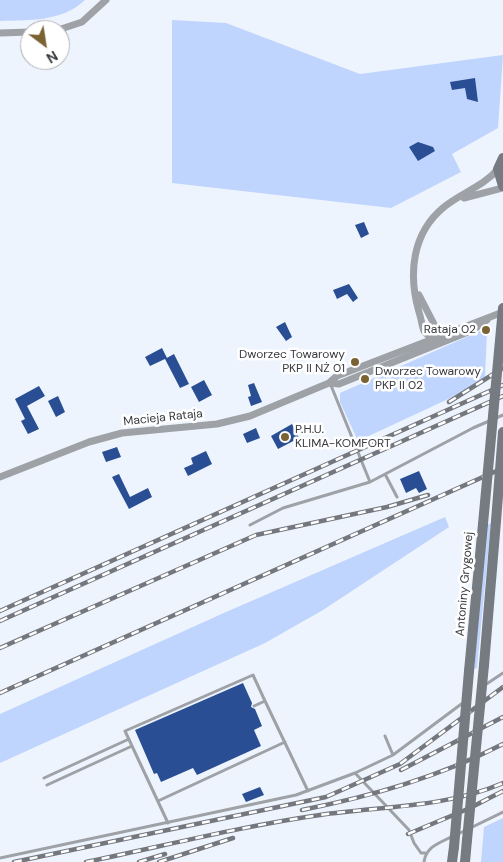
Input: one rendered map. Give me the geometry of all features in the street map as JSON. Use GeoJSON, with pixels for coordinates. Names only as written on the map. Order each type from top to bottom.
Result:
{"type":"FeatureCollection","features":[{"type":"Feature","properties":{"kind":"street"},"geometry":{"type":"LineString","coordinates":[[70,26],[82,22],[106,0]]}},
{"type":"Feature","properties":{"kind":"street"},"geometry":{"type":"LineString","coordinates":[[0,33],[20,32]]}},
{"type":"Feature","properties":{"kind":"street"},"geometry":{"type":"LineString","coordinates":[[435,341],[424,330],[414,282],[413,261],[419,241],[426,225],[451,202],[490,179],[498,170],[503,158]]}},
{"type":"Feature","properties":{"kind":"street"},"geometry":{"type":"LineString","coordinates":[[451,202],[503,187],[498,170]]}},
{"type":"Feature","properties":{"kind":"street"},"geometry":{"type":"LineString","coordinates":[[414,282],[421,303],[435,326],[435,341]]}},
{"type":"Feature","properties":{"kind":"street","name":"Antoniny Grygowej"},"geometry":{"type":"LineString","coordinates":[[452,862],[503,308]]}},
{"type":"Feature","properties":{"kind":"street","name":"Macieja Rataja"},"geometry":{"type":"LineString","coordinates":[[0,477],[89,442],[122,433],[217,424],[250,416],[329,383],[337,376],[435,341],[503,312]]}},
{"type":"Feature","properties":{"kind":"street","name":"Antoniny Grygowej"},"geometry":{"type":"LineString","coordinates":[[465,862],[484,665],[503,432]]}},
{"type":"Feature","properties":{"kind":"lane"},"geometry":{"type":"LineString","coordinates":[[329,383],[370,482]]}},
{"type":"Feature","properties":{"kind":"lane"},"geometry":{"type":"LineString","coordinates":[[250,524],[283,508],[370,482],[473,428],[503,415]]}},
{"type":"Feature","properties":{"kind":"lane"},"geometry":{"type":"LineString","coordinates":[[385,474],[397,497]]}},
{"type":"Feature","properties":{"kind":"lane"},"geometry":{"type":"LineString","coordinates":[[477,691],[503,673]]}},
{"type":"Feature","properties":{"kind":"lane"},"geometry":{"type":"LineString","coordinates":[[168,823],[125,731],[253,675],[308,792]]}},
{"type":"Feature","properties":{"kind":"lane"},"geometry":{"type":"LineString","coordinates":[[0,858],[308,792],[393,755],[470,697]]}},
{"type":"Feature","properties":{"kind":"lane"},"geometry":{"type":"LineString","coordinates":[[254,706],[265,701]]}},
{"type":"Feature","properties":{"kind":"lane"},"geometry":{"type":"LineString","coordinates":[[385,736],[393,755]]}},
{"type":"Feature","properties":{"kind":"lane"},"geometry":{"type":"LineString","coordinates":[[44,778],[129,739]]}},
{"type":"Feature","properties":{"kind":"lane"},"geometry":{"type":"LineString","coordinates":[[158,801],[285,742]]}},
{"type":"Feature","properties":{"kind":"lane"},"geometry":{"type":"LineString","coordinates":[[47,785],[132,746]]}},
{"type":"Feature","properties":{"kind":"lane"},"geometry":{"type":"LineString","coordinates":[[355,773],[409,830],[414,843],[425,853]]}},
{"type":"Feature","properties":{"kind":"lane"},"geometry":{"type":"LineString","coordinates":[[424,862],[425,853],[429,848],[503,812]]}},
{"type":"Feature","properties":{"kind":"shaded area"},"geometry":{"type":"Polygon","coordinates":[[[0,0],[85,0],[76,7],[56,16],[34,20],[0,21],[0,0]]]}},
{"type":"Feature","properties":{"kind":"shaded area"},"geometry":{"type":"Polygon","coordinates":[[[172,20],[226,23],[360,74],[503,55],[498,128],[452,154],[461,172],[391,208],[172,183],[172,20]]]}},
{"type":"Feature","properties":{"kind":"shaded area"},"geometry":{"type":"Polygon","coordinates":[[[480,331],[487,331],[485,377],[459,394],[358,441],[340,402],[340,393],[480,331]]]}},
{"type":"Feature","properties":{"kind":"shaded area"},"geometry":{"type":"Polygon","coordinates":[[[445,517],[449,527],[323,610],[265,643],[0,763],[0,714],[226,612],[445,517]]]}},
{"type":"Feature","properties":{"kind":"shaded area"},"geometry":{"type":"Polygon","coordinates":[[[491,523],[477,668],[474,669],[487,525],[491,523]]]}},
{"type":"Feature","properties":{"kind":"shaded area"},"geometry":{"type":"Polygon","coordinates":[[[503,818],[503,862],[481,862],[484,827],[503,818]]]}},
{"type":"Feature","properties":{"kind":"building"},"geometry":{"type":"Polygon","coordinates":[[[475,78],[478,102],[467,99],[465,88],[452,90],[450,82],[475,78]]]}},
{"type":"Feature","properties":{"kind":"building"},"geometry":{"type":"Polygon","coordinates":[[[418,142],[433,147],[435,151],[418,161],[409,147],[418,142]]]}},
{"type":"Feature","properties":{"kind":"building"},"geometry":{"type":"Polygon","coordinates":[[[364,222],[369,234],[361,238],[355,225],[364,222]]]}},
{"type":"Feature","properties":{"kind":"building"},"geometry":{"type":"Polygon","coordinates":[[[349,284],[358,298],[353,302],[347,294],[337,299],[333,290],[349,284]]]}},
{"type":"Feature","properties":{"kind":"building"},"geometry":{"type":"Polygon","coordinates":[[[285,322],[292,337],[286,341],[276,327],[285,322]]]}},
{"type":"Feature","properties":{"kind":"building"},"geometry":{"type":"Polygon","coordinates":[[[162,348],[167,358],[150,366],[145,357],[162,348]]]}},
{"type":"Feature","properties":{"kind":"building"},"geometry":{"type":"Polygon","coordinates":[[[174,354],[189,384],[180,388],[165,359],[174,354]]]}},
{"type":"Feature","properties":{"kind":"building"},"geometry":{"type":"Polygon","coordinates":[[[204,380],[212,395],[199,402],[191,387],[204,380]]]}},
{"type":"Feature","properties":{"kind":"building"},"geometry":{"type":"Polygon","coordinates":[[[254,383],[262,402],[251,406],[248,397],[251,396],[248,385],[254,383]]]}},
{"type":"Feature","properties":{"kind":"building"},"geometry":{"type":"Polygon","coordinates":[[[39,386],[45,396],[27,406],[39,429],[28,434],[21,421],[25,419],[15,399],[39,386]]]}},
{"type":"Feature","properties":{"kind":"building"},"geometry":{"type":"Polygon","coordinates":[[[58,396],[65,412],[56,417],[48,401],[58,396]]]}},
{"type":"Feature","properties":{"kind":"building","name":"P.H.U. KLIMA-KOMFORT"},"geometry":{"type":"Polygon","coordinates":[[[292,424],[299,438],[278,449],[271,436],[292,424]]]}},
{"type":"Feature","properties":{"kind":"building"},"geometry":{"type":"Polygon","coordinates":[[[256,428],[260,438],[247,443],[243,434],[256,428]]]}},
{"type":"Feature","properties":{"kind":"building"},"geometry":{"type":"Polygon","coordinates":[[[117,447],[121,457],[106,462],[102,452],[117,447]]]}},
{"type":"Feature","properties":{"kind":"building"},"geometry":{"type":"Polygon","coordinates":[[[206,451],[212,464],[188,476],[184,468],[193,464],[191,458],[206,451]]]}},
{"type":"Feature","properties":{"kind":"building"},"geometry":{"type":"Polygon","coordinates":[[[419,471],[427,489],[419,493],[416,488],[406,493],[400,479],[419,471]]]}},
{"type":"Feature","properties":{"kind":"building"},"geometry":{"type":"Polygon","coordinates":[[[119,474],[130,497],[148,488],[152,497],[129,509],[112,477],[119,474]]]}},
{"type":"Feature","properties":{"kind":"building"},"geometry":{"type":"Polygon","coordinates":[[[243,683],[252,703],[251,707],[255,709],[262,726],[254,730],[261,746],[197,775],[193,768],[161,782],[157,773],[154,774],[135,730],[243,683]]]}},
{"type":"Feature","properties":{"kind":"building"},"geometry":{"type":"Polygon","coordinates":[[[260,787],[264,795],[246,802],[242,794],[260,787]]]}},
{"type":"Feature","properties":{"kind":"railway"},"geometry":{"type":"LineString","coordinates":[[449,402],[503,368]]}},
{"type":"Feature","properties":{"kind":"railway"},"geometry":{"type":"LineString","coordinates":[[0,611],[503,385]]}},
{"type":"Feature","properties":{"kind":"railway"},"geometry":{"type":"LineString","coordinates":[[0,621],[503,396]]}},
{"type":"Feature","properties":{"kind":"railway"},"geometry":{"type":"LineString","coordinates":[[0,693],[503,468]]}},
{"type":"Feature","properties":{"kind":"railway"},"geometry":{"type":"LineString","coordinates":[[0,648],[256,535],[387,507],[428,495]]}},
{"type":"Feature","properties":{"kind":"railway"},"geometry":{"type":"LineString","coordinates":[[14,862],[326,797],[400,764],[503,687]]}},
{"type":"Feature","properties":{"kind":"railway"},"geometry":{"type":"LineString","coordinates":[[401,770],[503,717]]}},
{"type":"Feature","properties":{"kind":"railway"},"geometry":{"type":"LineString","coordinates":[[302,810],[379,792],[430,776],[503,744]]}},
{"type":"Feature","properties":{"kind":"railway"},"geometry":{"type":"LineString","coordinates":[[86,862],[232,830],[343,812],[436,802],[481,791],[503,783]]}},
{"type":"Feature","properties":{"kind":"railway"},"geometry":{"type":"LineString","coordinates":[[408,834],[470,808],[503,791]]}},
{"type":"Feature","properties":{"kind":"railway"},"geometry":{"type":"LineString","coordinates":[[159,862],[233,838]]}},
{"type":"Feature","properties":{"kind":"railway"},"geometry":{"type":"LineString","coordinates":[[139,862],[165,854]]}},
{"type":"Feature","properties":{"kind":"place","name":"Rataja 02"},"geometry":{"type":"Point","coordinates":[486,330]}},
{"type":"Feature","properties":{"kind":"place","name":"Dworzec Towarowy PKP II NŻ 01"},"geometry":{"type":"Point","coordinates":[355,362]}},
{"type":"Feature","properties":{"kind":"place","name":"Dworzec Towarowy PKP II 02"},"geometry":{"type":"Point","coordinates":[365,379]}},
{"type":"Feature","properties":{"kind":"place","name":"P.H.U. KLIMA-KOMFORT"},"geometry":{"type":"Point","coordinates":[285,437]}}]}
